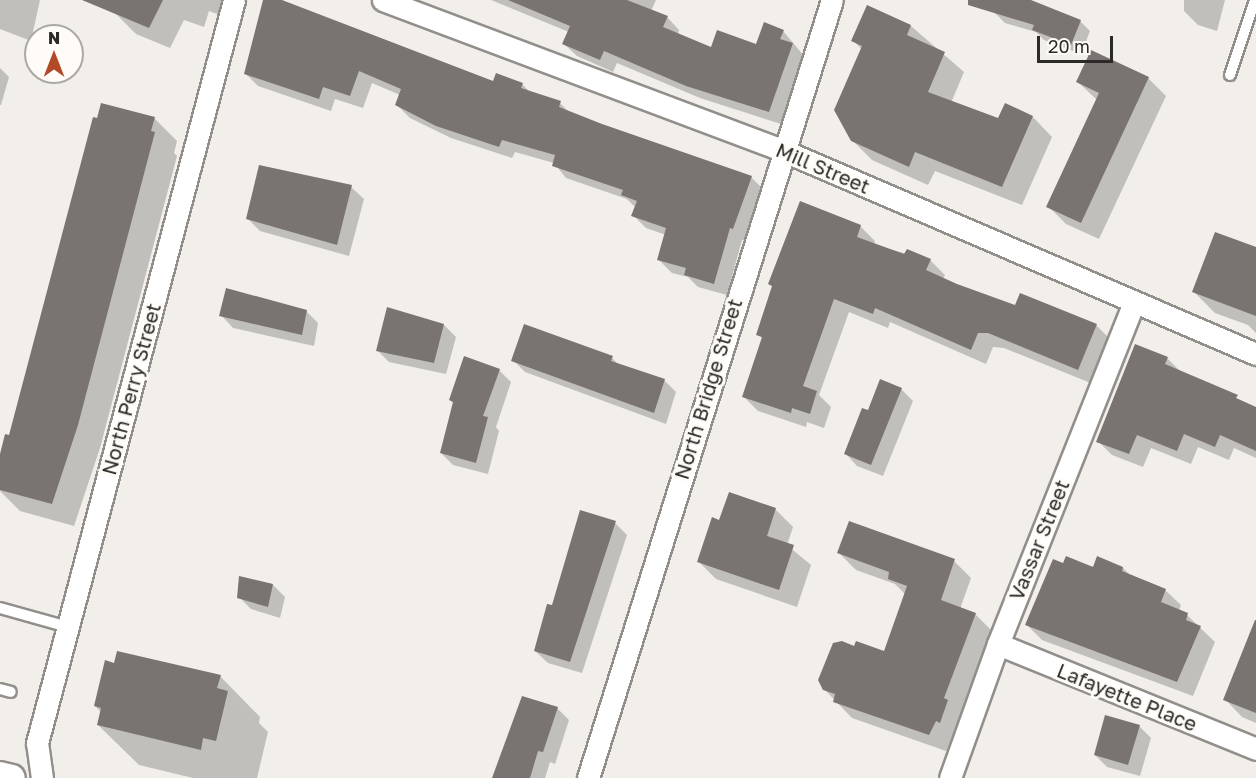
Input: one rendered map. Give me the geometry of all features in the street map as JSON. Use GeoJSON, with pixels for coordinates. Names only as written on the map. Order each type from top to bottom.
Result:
{"type":"FeatureCollection","features":[{"type":"Feature","properties":{"kind":"street","name":"North Perry Street"},"geometry":{"type":"LineString","coordinates":[[42,778],[37,743],[234,0]]}},
{"type":"Feature","properties":{"kind":"street","name":"Mill Street"},"geometry":{"type":"LineString","coordinates":[[383,0],[782,150],[1133,304],[1256,354]]}},
{"type":"Feature","properties":{"kind":"street","name":"North Bridge Street"},"geometry":{"type":"LineString","coordinates":[[588,778],[782,150],[832,0]]}},
{"type":"Feature","properties":{"kind":"street","name":"Vassar Street"},"geometry":{"type":"LineString","coordinates":[[950,778],[998,644],[1133,304]]}},
{"type":"Feature","properties":{"kind":"street","name":"Lafayette Place"},"geometry":{"type":"LineString","coordinates":[[998,644],[1256,749]]}},
{"type":"Feature","properties":{"kind":"street"},"geometry":{"type":"LineString","coordinates":[[0,775],[12,778]]}},
{"type":"Feature","properties":{"kind":"lane"},"geometry":{"type":"LineString","coordinates":[[1230,75],[1255,0]]}},
{"type":"Feature","properties":{"kind":"lane"},"geometry":{"type":"LineString","coordinates":[[0,608],[68,627]]}},
{"type":"Feature","properties":{"kind":"building"},"geometry":{"type":"Polygon","coordinates":[[[82,0],[163,0],[149,28],[82,0]]]}},
{"type":"Feature","properties":{"kind":"building"},"geometry":{"type":"Polygon","coordinates":[[[263,0],[282,0],[493,81],[496,73],[523,83],[521,88],[561,101],[559,107],[752,176],[733,229],[730,228],[714,284],[684,275],[686,268],[657,260],[666,228],[631,216],[637,201],[621,195],[623,190],[552,166],[555,155],[502,140],[499,147],[436,126],[395,105],[401,89],[359,71],[350,96],[323,87],[319,99],[244,74],[263,0]]]}},
{"type":"Feature","properties":{"kind":"building"},"geometry":{"type":"Polygon","coordinates":[[[508,0],[627,0],[668,16],[663,27],[711,47],[717,30],[756,44],[764,22],[784,30],[780,39],[793,43],[769,112],[686,86],[604,51],[600,60],[562,44],[570,26],[508,0]]]}},
{"type":"Feature","properties":{"kind":"building"},"geometry":{"type":"Polygon","coordinates":[[[968,0],[1031,0],[1081,20],[1071,45],[1032,30],[1034,25],[968,5],[968,0]]]}},
{"type":"Feature","properties":{"kind":"building"},"geometry":{"type":"Polygon","coordinates":[[[867,5],[911,25],[907,35],[945,52],[928,92],[998,118],[1005,103],[1033,116],[1002,187],[915,152],[909,167],[851,141],[834,110],[862,46],[851,41],[867,5]]]}},
{"type":"Feature","properties":{"kind":"building"},"geometry":{"type":"Polygon","coordinates":[[[1091,50],[1149,77],[1081,223],[1046,207],[1099,93],[1076,82],[1091,50]]]}},
{"type":"Feature","properties":{"kind":"building"},"geometry":{"type":"Polygon","coordinates":[[[101,103],[155,117],[151,131],[155,132],[78,425],[52,504],[0,490],[0,454],[5,434],[9,435],[93,117],[97,118],[101,103]]]}},
{"type":"Feature","properties":{"kind":"building"},"geometry":{"type":"Polygon","coordinates":[[[259,165],[352,185],[337,245],[246,219],[259,165]]]}},
{"type":"Feature","properties":{"kind":"building"},"geometry":{"type":"Polygon","coordinates":[[[800,201],[861,225],[857,237],[904,254],[907,249],[931,259],[926,270],[957,284],[1015,305],[1020,293],[1097,324],[1078,370],[988,333],[978,333],[971,350],[875,308],[873,314],[834,299],[803,386],[817,391],[810,414],[792,408],[791,413],[742,397],[762,337],[756,335],[772,286],[768,284],[800,201]]]}},
{"type":"Feature","properties":{"kind":"building"},"geometry":{"type":"Polygon","coordinates":[[[1215,232],[1256,247],[1256,316],[1192,292],[1215,232]]]}},
{"type":"Feature","properties":{"kind":"building"},"geometry":{"type":"Polygon","coordinates":[[[226,288],[307,310],[302,335],[219,316],[226,288]]]}},
{"type":"Feature","properties":{"kind":"building"},"geometry":{"type":"Polygon","coordinates":[[[387,307],[444,324],[434,363],[376,351],[387,307]]]}},
{"type":"Feature","properties":{"kind":"building"},"geometry":{"type":"Polygon","coordinates":[[[524,324],[613,356],[611,361],[665,379],[654,413],[511,361],[524,324]]]}},
{"type":"Feature","properties":{"kind":"building"},"geometry":{"type":"Polygon","coordinates":[[[1135,344],[1168,357],[1165,364],[1238,395],[1236,398],[1256,407],[1256,451],[1220,435],[1215,447],[1184,434],[1177,451],[1137,435],[1129,454],[1096,442],[1135,344]]]}},
{"type":"Feature","properties":{"kind":"building"},"geometry":{"type":"Polygon","coordinates":[[[464,356],[500,369],[483,416],[488,417],[476,463],[440,453],[453,402],[449,400],[464,356]]]}},
{"type":"Feature","properties":{"kind":"building"},"geometry":{"type":"Polygon","coordinates":[[[880,379],[902,388],[871,465],[844,454],[862,408],[868,410],[880,379]]]}},
{"type":"Feature","properties":{"kind":"building"},"geometry":{"type":"Polygon","coordinates":[[[729,492],[776,508],[767,536],[794,545],[779,590],[697,562],[712,517],[719,520],[729,492]]]}},
{"type":"Feature","properties":{"kind":"building"},"geometry":{"type":"Polygon","coordinates":[[[580,510],[616,521],[570,662],[534,651],[547,604],[552,605],[580,510]]]}},
{"type":"Feature","properties":{"kind":"building"},"geometry":{"type":"Polygon","coordinates":[[[849,521],[955,559],[941,600],[976,613],[944,698],[948,700],[940,723],[936,721],[929,735],[833,702],[835,694],[823,690],[818,680],[833,643],[842,641],[854,646],[856,641],[884,651],[907,586],[888,579],[889,572],[837,553],[849,521]]]}},
{"type":"Feature","properties":{"kind":"building"},"geometry":{"type":"Polygon","coordinates":[[[1066,556],[1093,567],[1097,556],[1123,567],[1122,571],[1166,589],[1161,602],[1188,613],[1186,620],[1201,626],[1177,682],[1025,625],[1053,559],[1063,563],[1066,556]]]}},
{"type":"Feature","properties":{"kind":"building"},"geometry":{"type":"Polygon","coordinates":[[[239,576],[273,584],[268,607],[237,598],[239,576]]]}},
{"type":"Feature","properties":{"kind":"building"},"geometry":{"type":"Polygon","coordinates":[[[1256,620],[1256,713],[1223,700],[1256,620]]]}},
{"type":"Feature","properties":{"kind":"building"},"geometry":{"type":"Polygon","coordinates":[[[117,651],[221,675],[217,688],[228,691],[216,741],[203,738],[201,750],[97,725],[101,708],[94,706],[105,660],[114,663],[117,651]]]}},
{"type":"Feature","properties":{"kind":"building"},"geometry":{"type":"Polygon","coordinates":[[[522,696],[558,707],[543,752],[538,751],[530,778],[492,778],[522,696]]]}},
{"type":"Feature","properties":{"kind":"building"},"geometry":{"type":"Polygon","coordinates":[[[1105,715],[1140,725],[1128,765],[1094,755],[1105,715]]]}}]}
